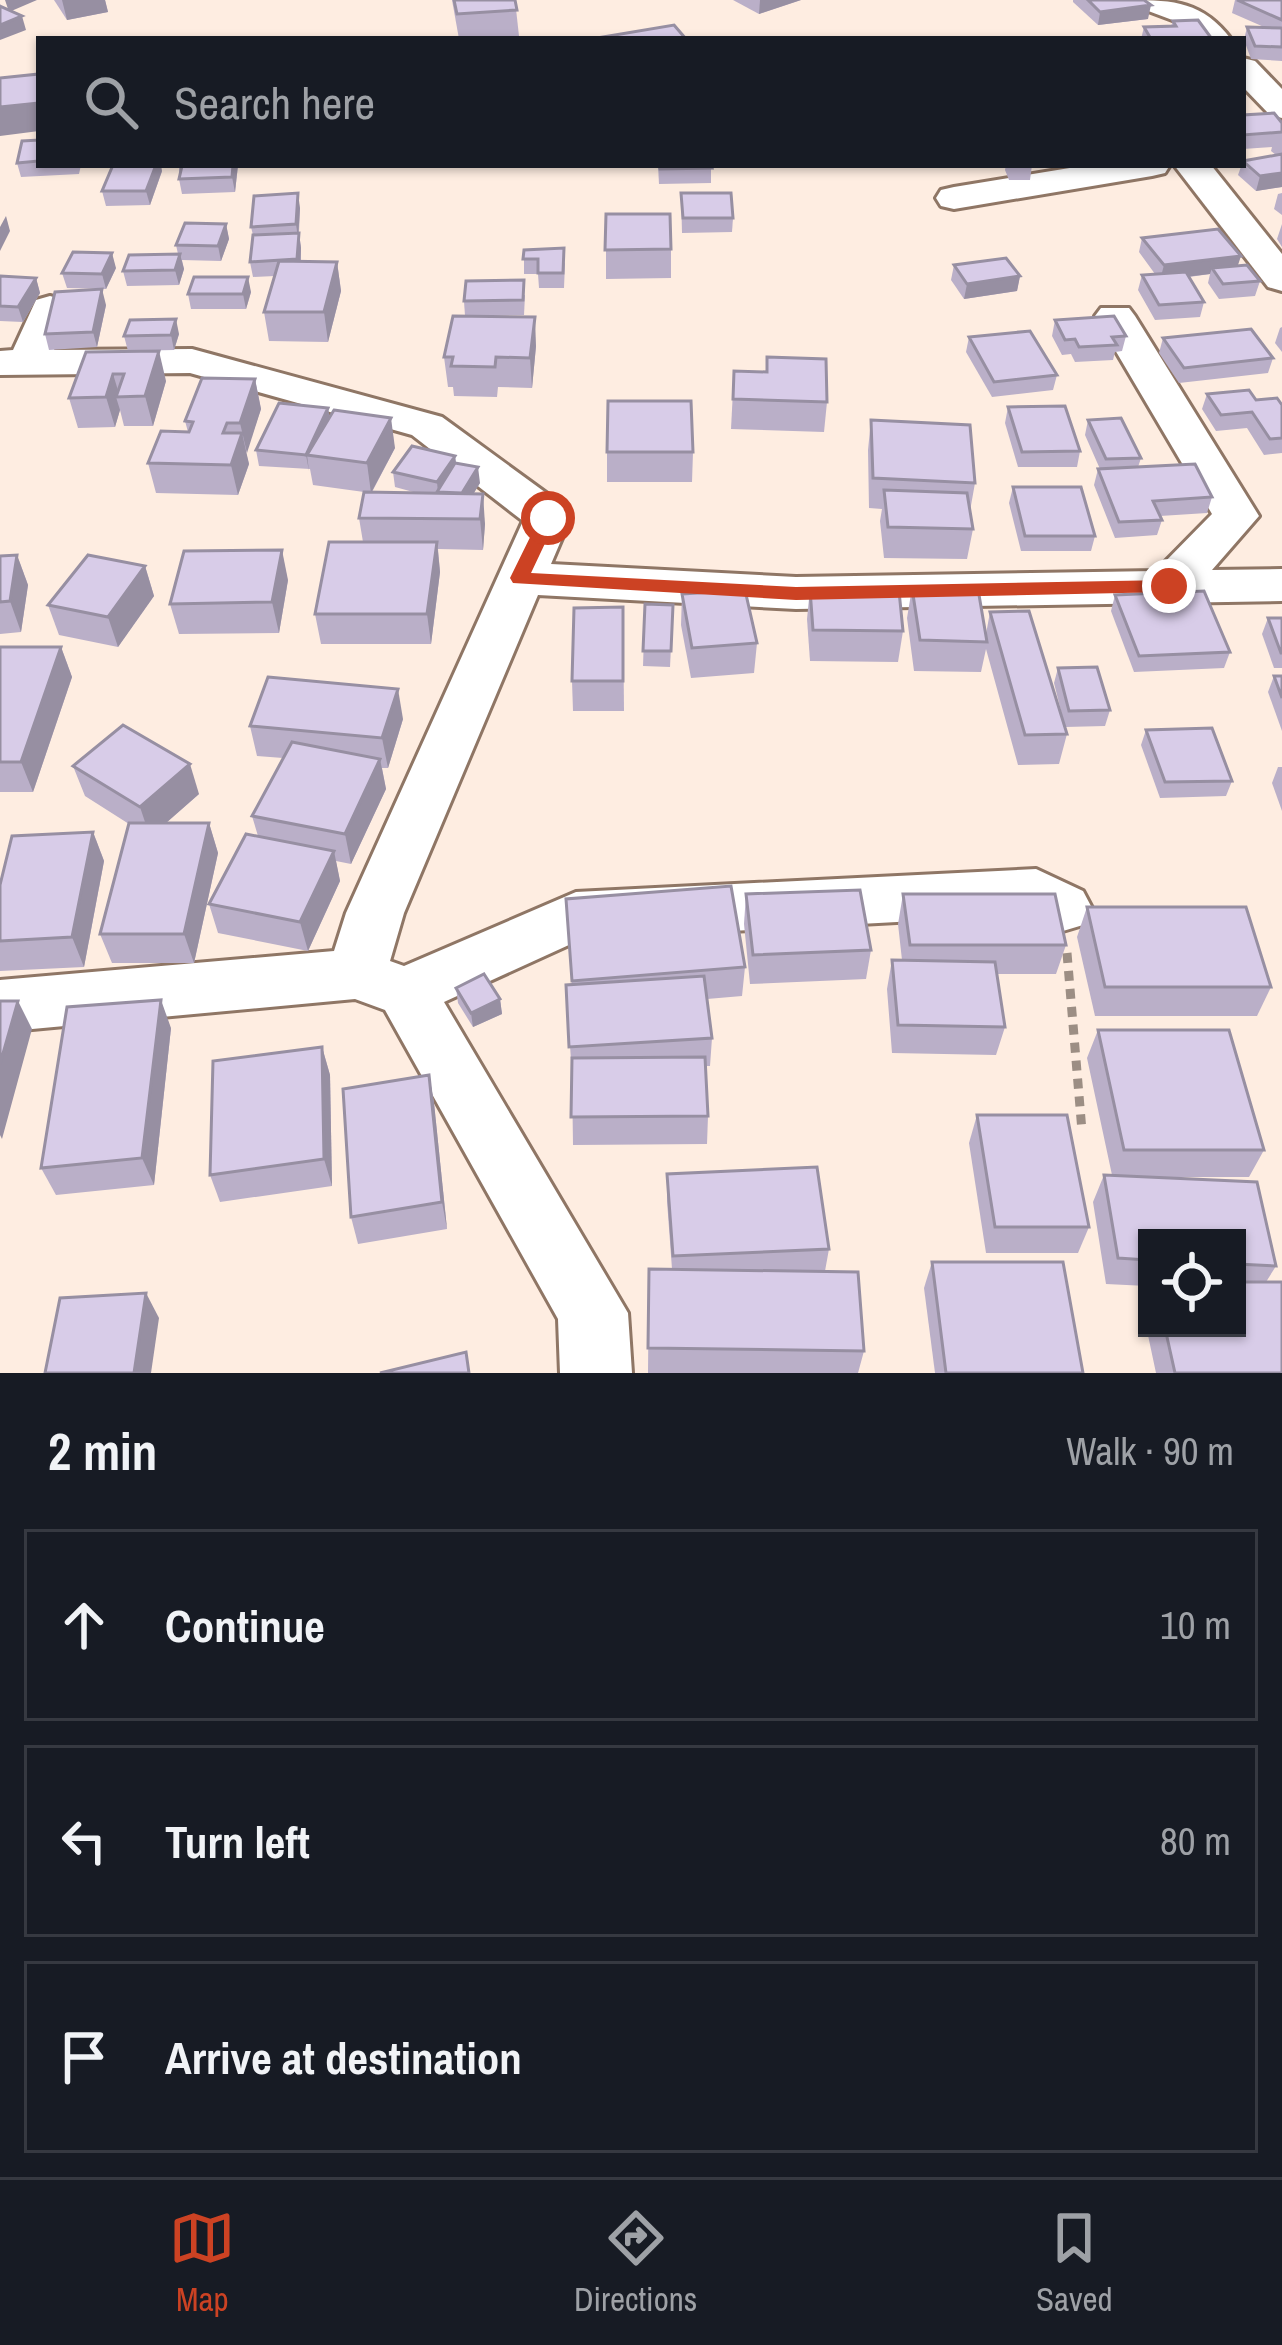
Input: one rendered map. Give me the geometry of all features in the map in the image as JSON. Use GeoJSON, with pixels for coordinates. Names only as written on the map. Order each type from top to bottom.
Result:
{"type":"FeatureCollection","features":[{"type":"Feature","properties":{"kind":"street"},"geometry":{"type":"LineString","coordinates":[[1146,0],[1194,16],[1212,36]]}},
{"type":"Feature","properties":{"kind":"street"},"geometry":{"type":"LineString","coordinates":[[1246,72],[1266,102]]}},
{"type":"Feature","properties":{"kind":"street"},"geometry":{"type":"LineString","coordinates":[[954,198],[1135,168]]}},
{"type":"Feature","properties":{"kind":"street"},"geometry":{"type":"LineString","coordinates":[[1194,168],[1282,279]]}},
{"type":"Feature","properties":{"kind":"street"},"geometry":{"type":"LineString","coordinates":[[15,362],[50,308]]}},
{"type":"Feature","properties":{"kind":"street"},"geometry":{"type":"LineString","coordinates":[[1114,316],[1236,516],[1169,586]]}},
{"type":"Feature","properties":{"kind":"street"},"geometry":{"type":"LineString","coordinates":[[15,362],[192,361],[427,427],[548,518],[375,914],[381,983],[593,1313],[596,1373]]}},
{"type":"Feature","properties":{"kind":"street"},"geometry":{"type":"LineString","coordinates":[[519,578],[796,593],[1282,585]]}},
{"type":"Feature","properties":{"kind":"street"},"geometry":{"type":"LineString","coordinates":[[0,1006],[381,983],[576,916],[1036,892],[1064,908]]}},
{"type":"Feature","properties":{"kind":"path"},"geometry":{"type":"LineString","coordinates":[[1064,908],[1082,1131]]}},
{"type":"Feature","properties":{"kind":"building"},"geometry":{"type":"Polygon","coordinates":[[[454,0],[515,0],[517,10],[457,14],[454,0]]]}},
{"type":"Feature","properties":{"kind":"building"},"geometry":{"type":"Polygon","coordinates":[[[1088,0],[1144,0],[1151,5],[1100,12],[1088,0]]]}},
{"type":"Feature","properties":{"kind":"building"},"geometry":{"type":"Polygon","coordinates":[[[1237,0],[1282,0],[1282,20],[1237,0]]]}},
{"type":"Feature","properties":{"kind":"building"},"geometry":{"type":"Polygon","coordinates":[[[0,6],[22,16],[0,25],[0,6]]]}},
{"type":"Feature","properties":{"kind":"building"},"geometry":{"type":"Polygon","coordinates":[[[1198,20],[1210,36],[1149,36],[1144,27],[1176,26],[1173,21],[1198,20]]]}},
{"type":"Feature","properties":{"kind":"building"},"geometry":{"type":"Polygon","coordinates":[[[674,25],[683,36],[609,36],[674,25]]]}},
{"type":"Feature","properties":{"kind":"building"},"geometry":{"type":"Polygon","coordinates":[[[1247,27],[1282,28],[1282,47],[1255,46],[1247,27]]]}},
{"type":"Feature","properties":{"kind":"building"},"geometry":{"type":"Polygon","coordinates":[[[36,74],[36,103],[0,107],[0,78],[36,74]]]}},
{"type":"Feature","properties":{"kind":"building"},"geometry":{"type":"Polygon","coordinates":[[[1274,113],[1282,132],[1246,135],[1246,115],[1274,113]]]}},
{"type":"Feature","properties":{"kind":"building"},"geometry":{"type":"Polygon","coordinates":[[[36,140],[36,161],[17,163],[22,141],[36,140]]]}},
{"type":"Feature","properties":{"kind":"building"},"geometry":{"type":"Polygon","coordinates":[[[1282,154],[1282,173],[1260,176],[1246,160],[1282,154]]]}},
{"type":"Feature","properties":{"kind":"building"},"geometry":{"type":"Polygon","coordinates":[[[112,168],[155,168],[146,191],[102,191],[112,168]]]}},
{"type":"Feature","properties":{"kind":"building"},"geometry":{"type":"Polygon","coordinates":[[[182,168],[233,168],[232,177],[179,179],[182,168]]]}},
{"type":"Feature","properties":{"kind":"building"},"geometry":{"type":"Polygon","coordinates":[[[298,193],[296,224],[251,227],[254,196],[298,193]]]}},
{"type":"Feature","properties":{"kind":"building"},"geometry":{"type":"Polygon","coordinates":[[[681,193],[731,193],[733,218],[683,218],[681,193]]]}},
{"type":"Feature","properties":{"kind":"building"},"geometry":{"type":"Polygon","coordinates":[[[606,214],[670,214],[671,249],[605,250],[606,214]]]}},
{"type":"Feature","properties":{"kind":"building"},"geometry":{"type":"Polygon","coordinates":[[[185,223],[226,224],[218,246],[176,245],[185,223]]]}},
{"type":"Feature","properties":{"kind":"building"},"geometry":{"type":"Polygon","coordinates":[[[1218,229],[1241,256],[1164,265],[1142,238],[1218,229]]]}},
{"type":"Feature","properties":{"kind":"building"},"geometry":{"type":"Polygon","coordinates":[[[299,233],[297,259],[250,262],[253,235],[299,233]]]}},
{"type":"Feature","properties":{"kind":"building"},"geometry":{"type":"Polygon","coordinates":[[[564,248],[563,273],[538,273],[538,259],[523,259],[524,250],[564,248]]]}},
{"type":"Feature","properties":{"kind":"building"},"geometry":{"type":"Polygon","coordinates":[[[73,252],[112,253],[102,274],[62,273],[73,252]]]}},
{"type":"Feature","properties":{"kind":"building"},"geometry":{"type":"Polygon","coordinates":[[[180,254],[175,270],[123,271],[129,255],[180,254]]]}},
{"type":"Feature","properties":{"kind":"building"},"geometry":{"type":"Polygon","coordinates":[[[1006,258],[1020,276],[967,284],[954,265],[1006,258]]]}},
{"type":"Feature","properties":{"kind":"building"},"geometry":{"type":"Polygon","coordinates":[[[279,261],[337,262],[324,312],[264,312],[279,261]]]}},
{"type":"Feature","properties":{"kind":"building"},"geometry":{"type":"Polygon","coordinates":[[[1247,265],[1260,281],[1223,284],[1212,268],[1247,265]]]}},
{"type":"Feature","properties":{"kind":"building"},"geometry":{"type":"Polygon","coordinates":[[[1186,272],[1204,302],[1159,305],[1142,275],[1186,272]]]}},
{"type":"Feature","properties":{"kind":"building"},"geometry":{"type":"Polygon","coordinates":[[[0,276],[36,278],[18,307],[0,306],[0,276]]]}},
{"type":"Feature","properties":{"kind":"building"},"geometry":{"type":"Polygon","coordinates":[[[194,277],[248,277],[243,294],[188,294],[194,277]]]}},
{"type":"Feature","properties":{"kind":"building"},"geometry":{"type":"Polygon","coordinates":[[[524,280],[523,300],[464,301],[466,281],[524,280]]]}},
{"type":"Feature","properties":{"kind":"building"},"geometry":{"type":"Polygon","coordinates":[[[102,289],[93,332],[45,334],[55,292],[102,289]]]}},
{"type":"Feature","properties":{"kind":"building"},"geometry":{"type":"Polygon","coordinates":[[[453,316],[535,317],[530,358],[496,357],[495,367],[451,366],[453,357],[444,357],[453,316]]]}},
{"type":"Feature","properties":{"kind":"building"},"geometry":{"type":"Polygon","coordinates":[[[1114,316],[1126,336],[1112,337],[1117,345],[1079,347],[1075,339],[1065,340],[1055,320],[1114,316]]]}},
{"type":"Feature","properties":{"kind":"building"},"geometry":{"type":"Polygon","coordinates":[[[176,319],[171,335],[124,336],[130,320],[176,319]]]}},
{"type":"Feature","properties":{"kind":"building"},"geometry":{"type":"Polygon","coordinates":[[[1251,329],[1273,358],[1184,368],[1163,338],[1251,329]]]}},
{"type":"Feature","properties":{"kind":"building"},"geometry":{"type":"Polygon","coordinates":[[[1030,331],[1057,375],[994,382],[969,337],[1030,331]]]}},
{"type":"Feature","properties":{"kind":"building"},"geometry":{"type":"Polygon","coordinates":[[[159,351],[145,396],[116,397],[124,374],[113,374],[106,397],[69,398],[86,352],[159,351]]]}},
{"type":"Feature","properties":{"kind":"building"},"geometry":{"type":"Polygon","coordinates":[[[767,357],[826,359],[827,402],[733,399],[734,371],[767,372],[767,357]]]}},
{"type":"Feature","properties":{"kind":"building"},"geometry":{"type":"Polygon","coordinates":[[[202,378],[255,379],[240,423],[227,423],[223,433],[242,433],[231,465],[148,463],[161,431],[189,432],[193,422],[185,421],[202,378]]]}},
{"type":"Feature","properties":{"kind":"building"},"geometry":{"type":"Polygon","coordinates":[[[1249,390],[1256,400],[1277,398],[1282,405],[1282,438],[1270,439],[1252,412],[1221,415],[1207,394],[1249,390]]]}},
{"type":"Feature","properties":{"kind":"building"},"geometry":{"type":"Polygon","coordinates":[[[608,401],[691,401],[693,452],[607,452],[608,401]]]}},
{"type":"Feature","properties":{"kind":"building"},"geometry":{"type":"Polygon","coordinates":[[[279,403],[328,408],[306,455],[256,450],[279,403]]]}},
{"type":"Feature","properties":{"kind":"building"},"geometry":{"type":"Polygon","coordinates":[[[1065,406],[1080,451],[1022,452],[1008,407],[1065,406]]]}},
{"type":"Feature","properties":{"kind":"building"},"geometry":{"type":"Polygon","coordinates":[[[334,410],[391,418],[367,463],[307,455],[334,410]]]}},
{"type":"Feature","properties":{"kind":"building"},"geometry":{"type":"Polygon","coordinates":[[[1121,418],[1141,458],[1106,459],[1088,420],[1121,418]]]}},
{"type":"Feature","properties":{"kind":"building"},"geometry":{"type":"Polygon","coordinates":[[[871,420],[970,425],[975,483],[873,478],[871,420]]]}},
{"type":"Feature","properties":{"kind":"building"},"geometry":{"type":"Polygon","coordinates":[[[412,446],[455,456],[437,482],[393,472],[412,446]]]}},
{"type":"Feature","properties":{"kind":"building"},"geometry":{"type":"Polygon","coordinates":[[[455,463],[478,467],[462,493],[437,492],[455,463]]]}},
{"type":"Feature","properties":{"kind":"building"},"geometry":{"type":"Polygon","coordinates":[[[1195,464],[1212,497],[1153,501],[1162,520],[1119,522],[1098,469],[1195,464]]]}},
{"type":"Feature","properties":{"kind":"building"},"geometry":{"type":"Polygon","coordinates":[[[1013,487],[1081,487],[1095,536],[1025,536],[1013,487]]]}},
{"type":"Feature","properties":{"kind":"building"},"geometry":{"type":"Polygon","coordinates":[[[884,490],[967,493],[973,529],[888,527],[884,490]]]}},
{"type":"Feature","properties":{"kind":"building"},"geometry":{"type":"Polygon","coordinates":[[[364,492],[483,494],[480,519],[359,518],[364,492]]]}},
{"type":"Feature","properties":{"kind":"building"},"geometry":{"type":"Polygon","coordinates":[[[329,542],[437,542],[427,614],[315,614],[329,542]]]}},
{"type":"Feature","properties":{"kind":"building"},"geometry":{"type":"Polygon","coordinates":[[[282,550],[272,602],[170,604],[184,551],[282,550]]]}},
{"type":"Feature","properties":{"kind":"building"},"geometry":{"type":"Polygon","coordinates":[[[17,555],[10,601],[0,602],[0,556],[17,555]]]}},
{"type":"Feature","properties":{"kind":"building"},"geometry":{"type":"Polygon","coordinates":[[[88,555],[145,566],[108,617],[48,605],[88,555]]]}},
{"type":"Feature","properties":{"kind":"building"},"geometry":{"type":"Polygon","coordinates":[[[912,588],[978,589],[987,642],[920,640],[912,588]]]}},
{"type":"Feature","properties":{"kind":"building"},"geometry":{"type":"Polygon","coordinates":[[[810,589],[899,591],[903,631],[813,630],[810,589]]]}},
{"type":"Feature","properties":{"kind":"building"},"geometry":{"type":"Polygon","coordinates":[[[745,590],[757,643],[692,648],[682,594],[745,590]]]}},
{"type":"Feature","properties":{"kind":"building"},"geometry":{"type":"Polygon","coordinates":[[[1204,591],[1230,652],[1139,656],[1115,595],[1204,591]]]}},
{"type":"Feature","properties":{"kind":"building"},"geometry":{"type":"Polygon","coordinates":[[[645,604],[673,605],[671,651],[643,651],[645,604]]]}},
{"type":"Feature","properties":{"kind":"building"},"geometry":{"type":"Polygon","coordinates":[[[623,607],[623,681],[572,681],[574,608],[623,607]]]}},
{"type":"Feature","properties":{"kind":"building"},"geometry":{"type":"Polygon","coordinates":[[[1029,611],[1067,734],[1025,735],[990,612],[1029,611]]]}},
{"type":"Feature","properties":{"kind":"building"},"geometry":{"type":"Polygon","coordinates":[[[1268,618],[1282,618],[1282,653],[1281,653],[1268,618]]]}},
{"type":"Feature","properties":{"kind":"building"},"geometry":{"type":"Polygon","coordinates":[[[0,647],[61,647],[21,762],[0,762],[0,647]]]}},
{"type":"Feature","properties":{"kind":"building"},"geometry":{"type":"Polygon","coordinates":[[[1097,667],[1110,710],[1069,711],[1058,668],[1097,667]]]}},
{"type":"Feature","properties":{"kind":"building"},"geometry":{"type":"Polygon","coordinates":[[[268,677],[398,689],[382,738],[250,726],[268,677]]]}},
{"type":"Feature","properties":{"kind":"building"},"geometry":{"type":"Polygon","coordinates":[[[123,725],[190,764],[140,807],[73,766],[123,725]]]}},
{"type":"Feature","properties":{"kind":"building"},"geometry":{"type":"Polygon","coordinates":[[[1212,728],[1232,781],[1165,782],[1146,730],[1212,728]]]}},
{"type":"Feature","properties":{"kind":"building"},"geometry":{"type":"Polygon","coordinates":[[[292,742],[380,759],[345,834],[252,816],[292,742]]]}},
{"type":"Feature","properties":{"kind":"building"},"geometry":{"type":"Polygon","coordinates":[[[129,823],[209,823],[184,934],[100,934],[129,823]]]}},
{"type":"Feature","properties":{"kind":"building"},"geometry":{"type":"Polygon","coordinates":[[[93,832],[72,937],[0,941],[0,885],[12,836],[93,832]]]}},
{"type":"Feature","properties":{"kind":"building"},"geometry":{"type":"Polygon","coordinates":[[[246,834],[334,851],[300,922],[209,904],[246,834]]]}},
{"type":"Feature","properties":{"kind":"building"},"geometry":{"type":"Polygon","coordinates":[[[731,886],[745,967],[572,981],[566,899],[731,886]]]}},
{"type":"Feature","properties":{"kind":"building"},"geometry":{"type":"Polygon","coordinates":[[[860,890],[871,950],[753,955],[746,894],[860,890]]]}},
{"type":"Feature","properties":{"kind":"building"},"geometry":{"type":"Polygon","coordinates":[[[903,894],[1055,894],[1066,945],[910,945],[903,894]]]}},
{"type":"Feature","properties":{"kind":"building"},"geometry":{"type":"Polygon","coordinates":[[[1087,907],[1246,907],[1271,987],[1105,987],[1087,907]]]}},
{"type":"Feature","properties":{"kind":"building"},"geometry":{"type":"Polygon","coordinates":[[[892,960],[995,962],[1005,1027],[898,1025],[892,960]]]}},
{"type":"Feature","properties":{"kind":"building"},"geometry":{"type":"Polygon","coordinates":[[[484,974],[500,999],[471,1013],[456,988],[484,974]]]}},
{"type":"Feature","properties":{"kind":"building"},"geometry":{"type":"Polygon","coordinates":[[[704,976],[712,1038],[569,1047],[566,985],[704,976]]]}},
{"type":"Feature","properties":{"kind":"building"},"geometry":{"type":"Polygon","coordinates":[[[161,1000],[142,1158],[41,1168],[67,1007],[161,1000]]]}},
{"type":"Feature","properties":{"kind":"building"},"geometry":{"type":"Polygon","coordinates":[[[0,1001],[18,1001],[0,1064],[0,1001]]]}},
{"type":"Feature","properties":{"kind":"building"},"geometry":{"type":"Polygon","coordinates":[[[1098,1030],[1229,1030],[1264,1150],[1124,1150],[1098,1030]]]}},
{"type":"Feature","properties":{"kind":"building"},"geometry":{"type":"Polygon","coordinates":[[[322,1047],[324,1159],[210,1175],[213,1061],[322,1047]]]}},
{"type":"Feature","properties":{"kind":"building"},"geometry":{"type":"Polygon","coordinates":[[[705,1057],[708,1116],[571,1117],[572,1058],[705,1057]]]}},
{"type":"Feature","properties":{"kind":"building"},"geometry":{"type":"Polygon","coordinates":[[[429,1075],[442,1202],[351,1217],[343,1089],[429,1075]]]}},
{"type":"Feature","properties":{"kind":"building"},"geometry":{"type":"Polygon","coordinates":[[[977,1115],[1067,1115],[1089,1227],[995,1227],[977,1115]]]}},
{"type":"Feature","properties":{"kind":"building"},"geometry":{"type":"Polygon","coordinates":[[[817,1167],[829,1249],[673,1256],[667,1174],[817,1167]]]}},
{"type":"Feature","properties":{"kind":"building"},"geometry":{"type":"Polygon","coordinates":[[[1104,1175],[1257,1182],[1276,1266],[1246,1264],[1246,1229],[1138,1229],[1138,1259],[1118,1258],[1104,1175]]]}},
{"type":"Feature","properties":{"kind":"building"},"geometry":{"type":"Polygon","coordinates":[[[932,1262],[1063,1262],[1083,1373],[946,1373],[932,1262]]]}},
{"type":"Feature","properties":{"kind":"building"},"geometry":{"type":"Polygon","coordinates":[[[649,1269],[858,1272],[864,1351],[648,1348],[649,1269]]]}},
{"type":"Feature","properties":{"kind":"building"},"geometry":{"type":"Polygon","coordinates":[[[1246,1282],[1282,1282],[1282,1373],[1175,1373],[1167,1337],[1246,1337],[1246,1282]]]}},
{"type":"Feature","properties":{"kind":"building"},"geometry":{"type":"Polygon","coordinates":[[[146,1293],[134,1373],[45,1373],[60,1298],[146,1293]]]}},
{"type":"Feature","properties":{"kind":"building"},"geometry":{"type":"Polygon","coordinates":[[[466,1352],[469,1373],[380,1373],[466,1352]]]}},
{"type":"Feature","properties":{"kind":"route"},"geometry":{"type":"LineString","coordinates":[[548,518],[519,578],[796,593],[1169,586]]}}]}
